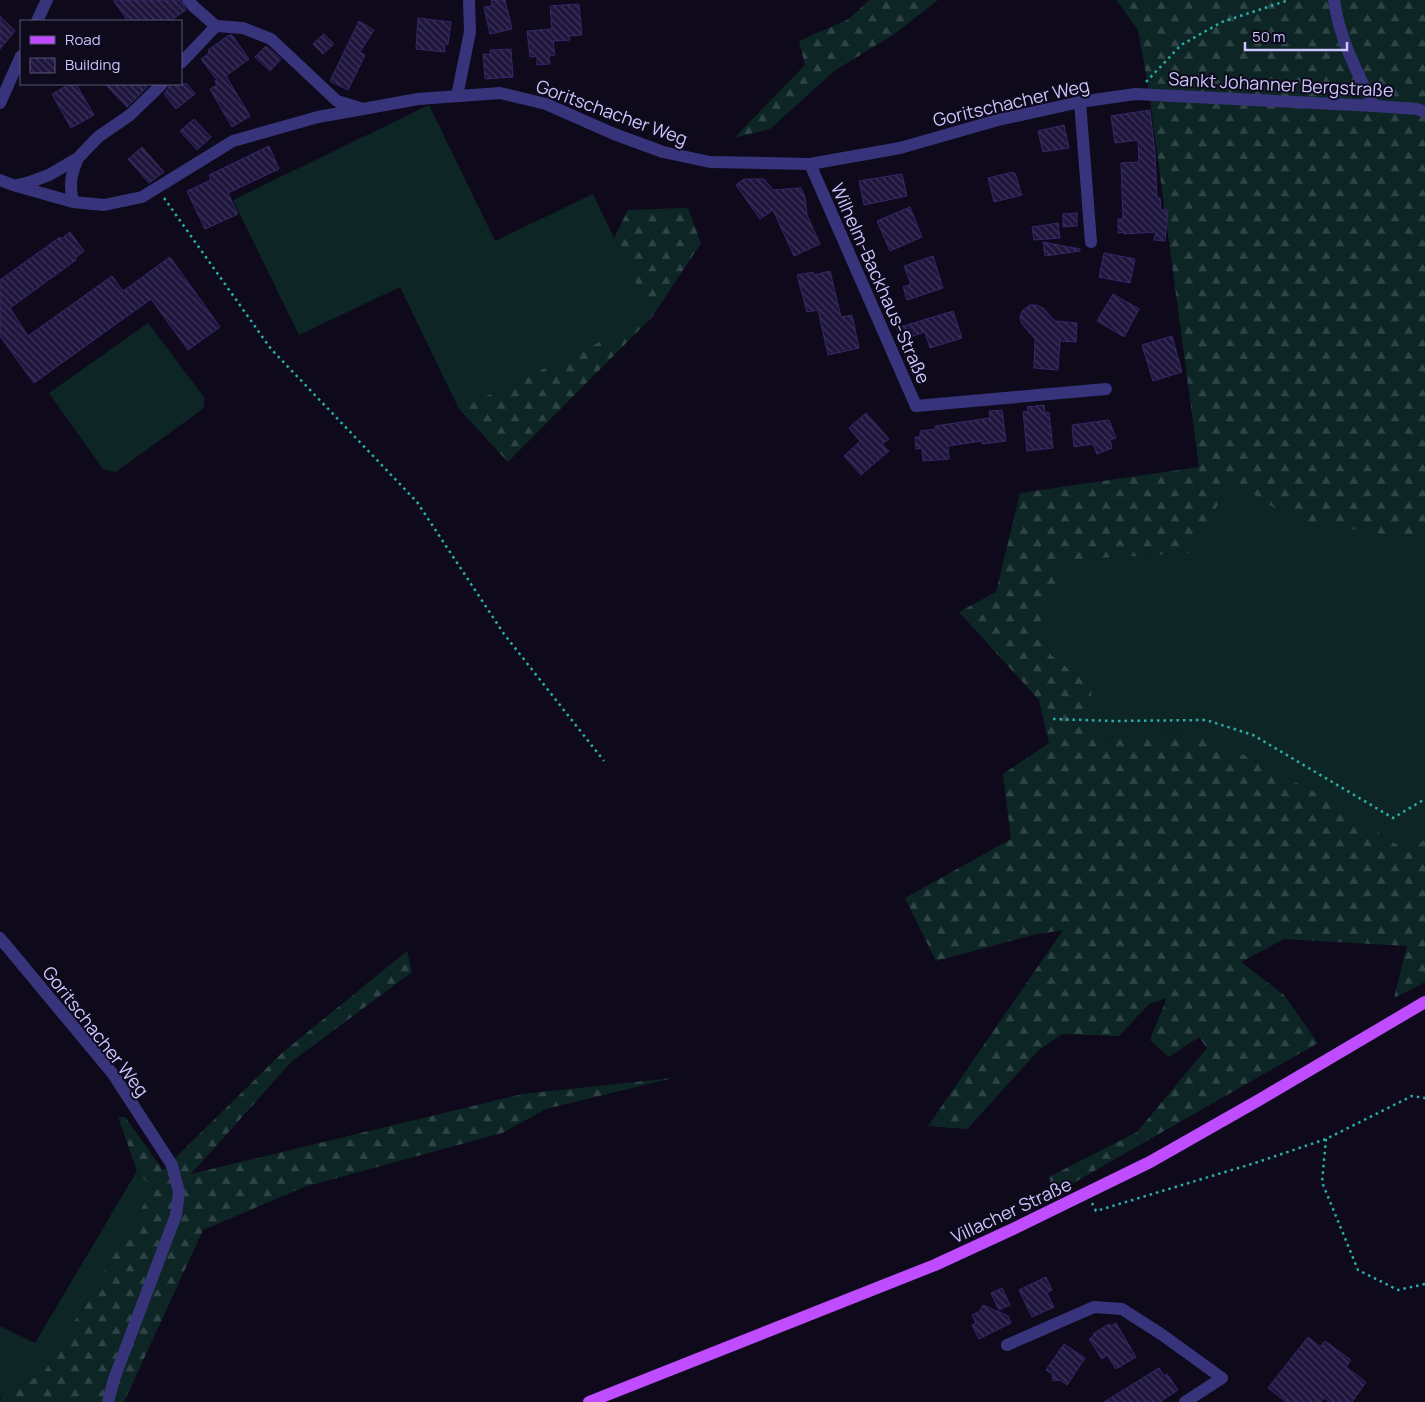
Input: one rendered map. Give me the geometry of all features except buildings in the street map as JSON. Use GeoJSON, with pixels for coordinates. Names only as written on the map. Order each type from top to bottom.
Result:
{"type":"FeatureCollection","features":[{"type":"Feature","properties":{"kind":"main road","name":"Villacher Straße"},"geometry":{"type":"LineString","coordinates":[[590,1402],[935,1265],[1087,1193],[1150,1162],[1425,1002]]}},
{"type":"Feature","properties":{"kind":"street"},"geometry":{"type":"LineString","coordinates":[[37,20],[47,0]]}},
{"type":"Feature","properties":{"kind":"street"},"geometry":{"type":"LineString","coordinates":[[188,0],[216,26],[242,28],[271,39],[337,101],[363,108]]}},
{"type":"Feature","properties":{"kind":"street"},"geometry":{"type":"LineString","coordinates":[[457,96],[470,32],[469,0]]}},
{"type":"Feature","properties":{"kind":"street"},"geometry":{"type":"LineString","coordinates":[[1334,0],[1346,50],[1374,106]]}},
{"type":"Feature","properties":{"kind":"street"},"geometry":{"type":"LineString","coordinates":[[182,63],[216,26]]}},
{"type":"Feature","properties":{"kind":"street"},"geometry":{"type":"LineString","coordinates":[[0,103],[20,58]]}},
{"type":"Feature","properties":{"kind":"street"},"geometry":{"type":"LineString","coordinates":[[13,185],[30,182],[49,175],[78,158],[98,137],[130,115],[161,85]]}},
{"type":"Feature","properties":{"kind":"street","name":"Goritschacher Weg"},"geometry":{"type":"LineString","coordinates":[[0,180],[73,202],[104,205],[142,197],[233,141],[318,117],[418,99],[457,96],[500,93],[546,104],[614,134],[663,152],[710,162],[810,164],[900,148],[998,120],[1080,102],[1135,94]]}},
{"type":"Feature","properties":{"kind":"street","name":"Sankt Johanner Bergstraße"},"geometry":{"type":"LineString","coordinates":[[1135,94],[1374,106],[1417,109],[1425,112]]}},
{"type":"Feature","properties":{"kind":"street"},"geometry":{"type":"LineString","coordinates":[[1080,102],[1091,242]]}},
{"type":"Feature","properties":{"kind":"street"},"geometry":{"type":"LineString","coordinates":[[73,202],[70,188],[72,171],[78,158]]}},
{"type":"Feature","properties":{"kind":"street","name":"Wilhelm-Backhaus-Straße"},"geometry":{"type":"LineString","coordinates":[[810,164],[916,406],[1106,389]]}},
{"type":"Feature","properties":{"kind":"street","name":"Goritschacher Weg"},"geometry":{"type":"LineString","coordinates":[[0,938],[113,1074],[172,1165],[179,1192],[176,1216],[114,1379],[108,1402]]}},
{"type":"Feature","properties":{"kind":"street"},"geometry":{"type":"LineString","coordinates":[[1007,1345],[1094,1307],[1122,1309],[1162,1334],[1222,1378],[1185,1402]]}},
{"type":"Feature","properties":{"kind":"path"},"geometry":{"type":"LineString","coordinates":[[1135,94],[1159,65],[1181,45],[1222,22],[1289,0]]}},
{"type":"Feature","properties":{"kind":"path"},"geometry":{"type":"LineString","coordinates":[[162,194],[271,349],[417,502],[504,634],[604,761]]}},
{"type":"Feature","properties":{"kind":"path"},"geometry":{"type":"LineString","coordinates":[[1053,719],[1113,721],[1206,720],[1253,735],[1393,818],[1425,799]]}},
{"type":"Feature","properties":{"kind":"path"},"geometry":{"type":"LineString","coordinates":[[1087,1193],[1096,1211],[1326,1139],[1412,1096],[1425,1098]]}},
{"type":"Feature","properties":{"kind":"path"},"geometry":{"type":"LineString","coordinates":[[1326,1139],[1322,1182],[1358,1270],[1398,1290],[1425,1284]]}},
{"type":"Feature","properties":{"kind":"green space"},"geometry":{"type":"Polygon","coordinates":[[[869,0],[938,0],[893,35],[834,71],[770,129],[734,138],[805,65],[799,41],[849,19],[869,0]]]}},
{"type":"Feature","properties":{"kind":"green space"},"geometry":{"type":"Polygon","coordinates":[[[1116,0],[1425,0],[1425,535],[1395,536],[1291,519],[1232,480],[1191,553],[1065,560],[1039,625],[1051,655],[1092,687],[1088,737],[1206,735],[1326,798],[1408,852],[1425,839],[1425,982],[1394,998],[1407,946],[1284,939],[1241,962],[1284,995],[1318,1043],[1054,1194],[1049,1177],[1137,1132],[1207,1048],[1199,1037],[1169,1057],[1150,1040],[1167,998],[1149,1004],[1119,1036],[1062,1034],[1039,1050],[967,1129],[928,1126],[1063,930],[1033,935],[936,961],[905,898],[1011,839],[1003,774],[1049,743],[1039,700],[959,612],[996,592],[1020,493],[1199,467],[1149,92],[1138,30],[1116,0]]]}},
{"type":"Feature","properties":{"kind":"green space"},"geometry":{"type":"Polygon","coordinates":[[[429,105],[495,241],[593,194],[652,317],[459,409],[400,287],[299,335],[233,200],[429,105]]]}},
{"type":"Feature","properties":{"kind":"green space"},"geometry":{"type":"Polygon","coordinates":[[[688,208],[701,243],[652,317],[614,238],[628,210],[688,208]]]}},
{"type":"Feature","properties":{"kind":"green space"},"geometry":{"type":"Polygon","coordinates":[[[652,317],[508,462],[459,409],[652,317]]]}},
{"type":"Feature","properties":{"kind":"green space"},"geometry":{"type":"Polygon","coordinates":[[[148,323],[204,397],[204,408],[116,472],[103,469],[49,393],[148,323]]]}},
{"type":"Feature","properties":{"kind":"green space"},"geometry":{"type":"Polygon","coordinates":[[[1232,480],[1261,498],[1395,536],[1425,535],[1425,839],[1408,852],[1326,798],[1206,735],[1087,737],[1092,687],[1051,655],[1039,625],[1064,560],[1191,553],[1232,480]]]}},
{"type":"Feature","properties":{"kind":"green space"},"geometry":{"type":"Polygon","coordinates":[[[407,951],[412,972],[291,1062],[191,1174],[522,1094],[673,1078],[546,1109],[502,1133],[304,1187],[203,1230],[124,1402],[0,1402],[2,1393],[43,1374],[153,1189],[137,1171],[118,1117],[125,1117],[163,1170],[282,1053],[407,951]]]}},
{"type":"Feature","properties":{"kind":"green space"},"geometry":{"type":"Polygon","coordinates":[[[137,1171],[153,1189],[43,1374],[2,1393],[0,1397],[0,1326],[35,1343],[137,1171]]]}}]}
